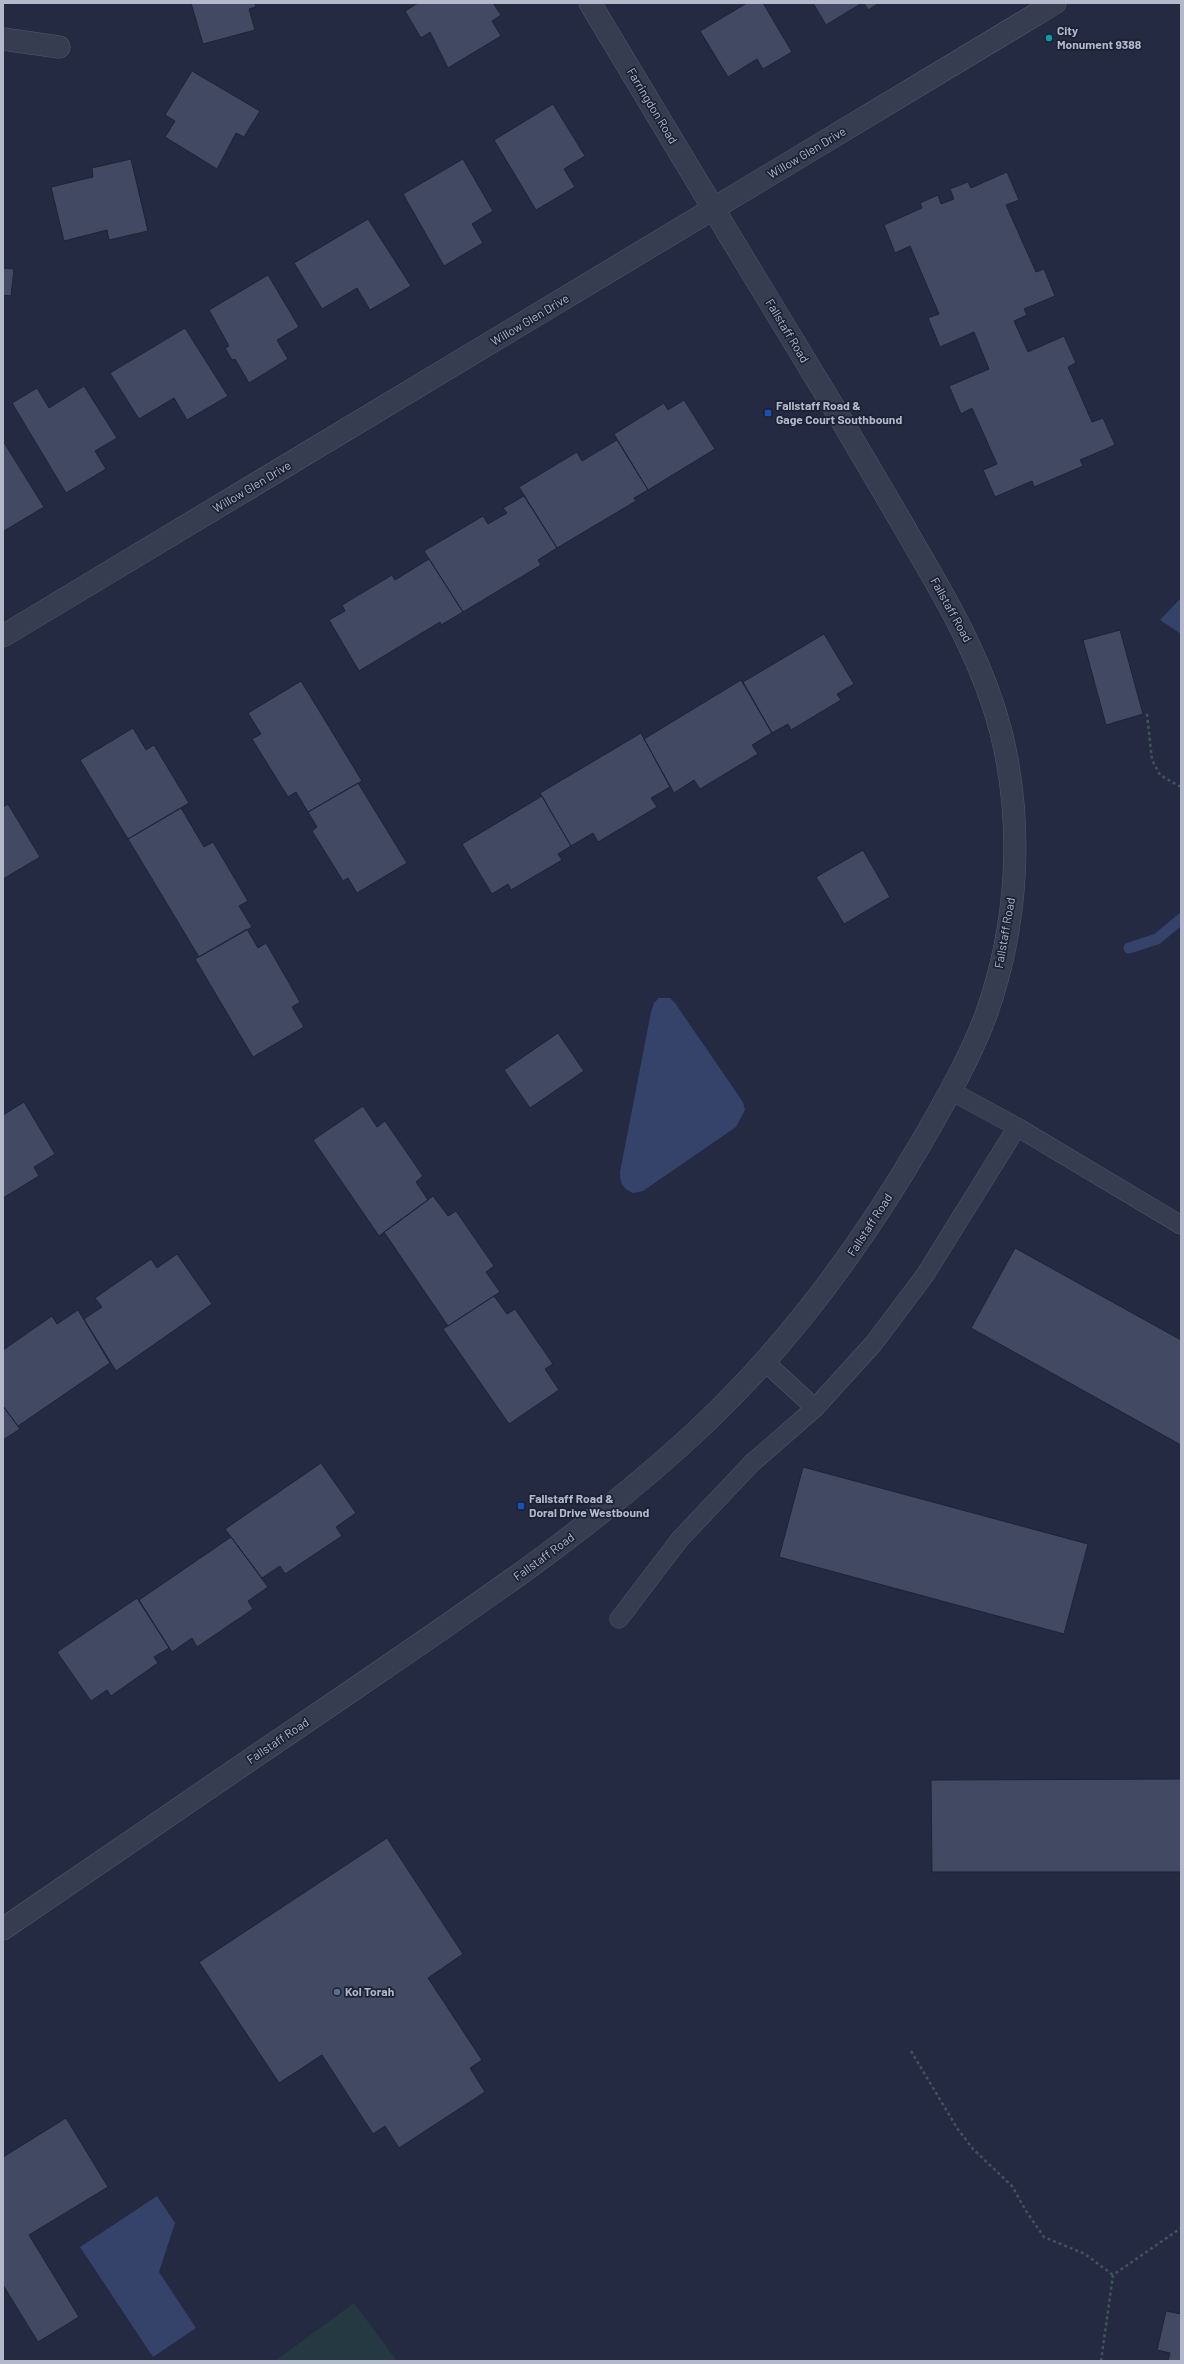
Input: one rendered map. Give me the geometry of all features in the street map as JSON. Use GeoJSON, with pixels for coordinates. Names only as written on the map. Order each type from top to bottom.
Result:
{"type":"FeatureCollection","features":[{"type":"Feature","properties":{"kind":"street","name":"Farringdon Road"},"geometry":{"type":"LineString","coordinates":[[590,3],[714,210]]}},
{"type":"Feature","properties":{"kind":"street","name":"Willow Glen Drive"},"geometry":{"type":"LineString","coordinates":[[3,636],[714,210],[1055,3]]}},
{"type":"Feature","properties":{"kind":"street"},"geometry":{"type":"LineString","coordinates":[[3,39],[59,47]]}},
{"type":"Feature","properties":{"kind":"street","name":"Fallstaff Road"},"geometry":{"type":"LineString","coordinates":[[3,1929],[550,1553],[651,1472],[707,1422],[765,1362],[814,1304],[856,1248],[898,1184],[951,1090],[985,1018],[1001,962],[1011,914],[1015,864],[1014,817],[1010,775],[1001,732],[974,653],[953,611],[876,478],[714,210]]}},
{"type":"Feature","properties":{"kind":"lane"},"geometry":{"type":"LineString","coordinates":[[951,1090],[1017,1127],[1181,1225]]}},
{"type":"Feature","properties":{"kind":"lane"},"geometry":{"type":"LineString","coordinates":[[619,1619],[680,1539],[752,1463],[815,1408],[874,1343],[925,1275],[1017,1127]]}},
{"type":"Feature","properties":{"kind":"lane"},"geometry":{"type":"LineString","coordinates":[[765,1362],[815,1408]]}},
{"type":"Feature","properties":{"kind":"path"},"geometry":{"type":"LineString","coordinates":[[1147,714],[1152,760],[1160,775],[1181,787]]}},
{"type":"Feature","properties":{"kind":"path"},"geometry":{"type":"LineString","coordinates":[[911,2051],[957,2128],[973,2149],[1012,2186],[1026,2211],[1044,2237],[1085,2254],[1113,2275]]}},
{"type":"Feature","properties":{"kind":"path"},"geometry":{"type":"LineString","coordinates":[[1101,2361],[1113,2275],[1181,2228]]}},
{"type":"Feature","properties":{"kind":"shaded area"},"geometry":{"type":"Polygon","coordinates":[[[354,2303],[397,2361],[275,2361],[354,2303]]]}},
{"type":"Feature","properties":{"kind":"water"},"geometry":{"type":"Polygon","coordinates":[[[1181,598],[1181,634],[1160,620],[1181,598]]]}},
{"type":"Feature","properties":{"kind":"water"},"geometry":{"type":"Polygon","coordinates":[[[659,998],[670,998],[675,1003],[743,1102],[745,1110],[736,1127],[643,1191],[633,1193],[622,1185],[620,1172],[651,1012],[654,1003],[659,998]]]}},
{"type":"Feature","properties":{"kind":"water"},"geometry":{"type":"Polygon","coordinates":[[[157,2196],[175,2223],[159,2272],[196,2328],[153,2357],[80,2247],[157,2196]]]}},
{"type":"Feature","properties":{"kind":"building"},"geometry":{"type":"Polygon","coordinates":[[[191,3],[255,3],[256,7],[249,9],[255,30],[203,44],[191,3]]]}},
{"type":"Feature","properties":{"kind":"building"},"geometry":{"type":"Polygon","coordinates":[[[418,3],[493,3],[501,15],[492,21],[501,36],[448,68],[430,32],[421,38],[405,11],[418,3]]]}},
{"type":"Feature","properties":{"kind":"building"},"geometry":{"type":"Polygon","coordinates":[[[747,3],[763,3],[792,52],[763,69],[757,59],[728,77],[700,31],[747,3]]]}},
{"type":"Feature","properties":{"kind":"building"},"geometry":{"type":"Polygon","coordinates":[[[813,3],[862,3],[826,25],[813,3]]]}},
{"type":"Feature","properties":{"kind":"building"},"geometry":{"type":"Polygon","coordinates":[[[864,3],[879,3],[868,10],[864,3]]]}},
{"type":"Feature","properties":{"kind":"building"},"geometry":{"type":"Polygon","coordinates":[[[192,71],[260,111],[244,137],[236,133],[217,169],[165,137],[175,121],[165,115],[192,71]]]}},
{"type":"Feature","properties":{"kind":"building"},"geometry":{"type":"Polygon","coordinates":[[[553,104],[585,156],[564,169],[575,187],[536,210],[494,140],[553,104]]]}},
{"type":"Feature","properties":{"kind":"building"},"geometry":{"type":"Polygon","coordinates":[[[131,159],[148,231],[109,240],[107,230],[64,241],[51,187],[93,177],[92,168],[131,159]]]}},
{"type":"Feature","properties":{"kind":"building"},"geometry":{"type":"Polygon","coordinates":[[[463,159],[493,211],[472,224],[483,243],[444,266],[403,194],[463,159]]]}},
{"type":"Feature","properties":{"kind":"building"},"geometry":{"type":"Polygon","coordinates":[[[1007,172],[1019,200],[1006,205],[1036,272],[1044,269],[1055,296],[1024,309],[1027,315],[1014,321],[1028,352],[1064,336],[1076,363],[1068,367],[1092,422],[1103,418],[1115,445],[1080,460],[1083,466],[1034,487],[1032,481],[995,497],[983,470],[997,464],[972,408],[961,414],[949,386],[989,369],[974,332],[940,347],[928,318],[939,314],[910,246],[895,253],[884,225],[922,208],[920,203],[938,195],[941,204],[954,199],[950,189],[968,182],[971,188],[1007,172]]]}},
{"type":"Feature","properties":{"kind":"building"},"geometry":{"type":"Polygon","coordinates":[[[368,219],[411,286],[370,310],[357,288],[322,309],[294,263],[368,219]]]}},
{"type":"Feature","properties":{"kind":"building"},"geometry":{"type":"Polygon","coordinates":[[[3,268],[14,269],[11,296],[3,295],[3,268]]]}},
{"type":"Feature","properties":{"kind":"building"},"geometry":{"type":"Polygon","coordinates":[[[268,275],[299,327],[277,340],[288,359],[249,383],[235,359],[232,360],[225,348],[229,346],[209,310],[268,275]]]}},
{"type":"Feature","properties":{"kind":"building"},"geometry":{"type":"Polygon","coordinates":[[[185,328],[228,396],[187,420],[174,398],[139,419],[110,373],[185,328]]]}},
{"type":"Feature","properties":{"kind":"building"},"geometry":{"type":"Polygon","coordinates":[[[84,386],[117,438],[95,451],[106,469],[66,493],[12,403],[37,388],[49,408],[84,386]]]}},
{"type":"Feature","properties":{"kind":"building"},"geometry":{"type":"Polygon","coordinates":[[[684,400],[715,449],[648,490],[614,434],[664,403],[668,410],[684,400]]]}},
{"type":"Feature","properties":{"kind":"building"},"geometry":{"type":"Polygon","coordinates":[[[617,440],[648,490],[634,498],[636,501],[557,548],[519,487],[577,452],[582,461],[617,440]]]}},
{"type":"Feature","properties":{"kind":"building"},"geometry":{"type":"Polygon","coordinates":[[[3,441],[44,507],[4,531],[3,530],[3,441]]]}},
{"type":"Feature","properties":{"kind":"building"},"geometry":{"type":"Polygon","coordinates":[[[524,496],[557,548],[538,560],[541,565],[463,612],[424,551],[483,516],[488,524],[507,513],[503,508],[524,496]]]}},
{"type":"Feature","properties":{"kind":"building"},"geometry":{"type":"Polygon","coordinates":[[[429,559],[463,612],[441,625],[440,622],[359,671],[329,620],[345,611],[342,605],[392,575],[395,580],[429,559]]]}},
{"type":"Feature","properties":{"kind":"building"},"geometry":{"type":"Polygon","coordinates":[[[1120,630],[1143,714],[1106,725],[1083,640],[1120,630]]]}},
{"type":"Feature","properties":{"kind":"building"},"geometry":{"type":"Polygon","coordinates":[[[824,634],[854,684],[837,694],[841,700],[791,730],[788,724],[772,733],[743,682],[824,634]]]}},
{"type":"Feature","properties":{"kind":"building"},"geometry":{"type":"Polygon","coordinates":[[[741,680],[772,733],[752,745],[758,754],[700,789],[694,780],[674,793],[644,739],[741,680]]]}},
{"type":"Feature","properties":{"kind":"building"},"geometry":{"type":"Polygon","coordinates":[[[301,681],[362,781],[308,812],[296,792],[288,797],[252,739],[261,734],[248,713],[301,681]]]}},
{"type":"Feature","properties":{"kind":"building"},"geometry":{"type":"Polygon","coordinates":[[[133,728],[146,750],[154,745],[189,803],[128,839],[80,760],[133,728]]]}},
{"type":"Feature","properties":{"kind":"building"},"geometry":{"type":"Polygon","coordinates":[[[641,733],[670,787],[651,798],[657,807],[598,842],[593,833],[571,846],[540,793],[641,733]]]}},
{"type":"Feature","properties":{"kind":"building"},"geometry":{"type":"Polygon","coordinates":[[[358,783],[407,863],[357,893],[348,878],[343,881],[312,831],[317,827],[308,812],[358,783]]]}},
{"type":"Feature","properties":{"kind":"building"},"geometry":{"type":"Polygon","coordinates":[[[542,796],[571,846],[558,854],[562,860],[511,890],[508,884],[492,894],[462,844],[542,796]]]}},
{"type":"Feature","properties":{"kind":"building"},"geometry":{"type":"Polygon","coordinates":[[[8,804],[40,857],[3,879],[3,807],[8,804]]]}},
{"type":"Feature","properties":{"kind":"building"},"geometry":{"type":"Polygon","coordinates":[[[181,808],[204,847],[213,842],[248,901],[239,906],[252,927],[199,957],[128,839],[181,808]]]}},
{"type":"Feature","properties":{"kind":"building"},"geometry":{"type":"Polygon","coordinates":[[[863,850],[890,897],[844,924],[816,877],[863,850]]]}},
{"type":"Feature","properties":{"kind":"building"},"geometry":{"type":"Polygon","coordinates":[[[247,929],[258,948],[266,943],[300,1002],[292,1007],[304,1027],[253,1057],[195,959],[247,929]]]}},
{"type":"Feature","properties":{"kind":"building"},"geometry":{"type":"Polygon","coordinates":[[[558,1033],[584,1071],[530,1108],[504,1070],[558,1033]]]}},
{"type":"Feature","properties":{"kind":"building"},"geometry":{"type":"Polygon","coordinates":[[[24,1102],[55,1154],[34,1167],[39,1176],[3,1198],[3,1115],[24,1102]]]}},
{"type":"Feature","properties":{"kind":"building"},"geometry":{"type":"Polygon","coordinates":[[[363,1106],[377,1127],[385,1121],[423,1176],[416,1182],[428,1200],[379,1236],[313,1140],[363,1106]]]}},
{"type":"Feature","properties":{"kind":"building"},"geometry":{"type":"Polygon","coordinates":[[[433,1196],[448,1216],[456,1211],[494,1266],[486,1272],[500,1292],[448,1326],[384,1232],[433,1196]]]}},
{"type":"Feature","properties":{"kind":"building"},"geometry":{"type":"Polygon","coordinates":[[[1015,1248],[1181,1340],[1181,1445],[971,1328],[1015,1248]]]}},
{"type":"Feature","properties":{"kind":"building"},"geometry":{"type":"Polygon","coordinates":[[[177,1254],[212,1304],[116,1371],[84,1319],[102,1307],[95,1298],[151,1259],[157,1268],[177,1254]]]}},
{"type":"Feature","properties":{"kind":"building"},"geometry":{"type":"Polygon","coordinates":[[[494,1296],[507,1314],[515,1309],[553,1364],[545,1369],[559,1390],[509,1424],[443,1329],[494,1296]]]}},
{"type":"Feature","properties":{"kind":"building"},"geometry":{"type":"Polygon","coordinates":[[[78,1310],[110,1363],[18,1426],[3,1406],[3,1350],[52,1316],[57,1324],[78,1310]]]}},
{"type":"Feature","properties":{"kind":"building"},"geometry":{"type":"Polygon","coordinates":[[[3,1406],[20,1429],[3,1440],[3,1406]]]}},
{"type":"Feature","properties":{"kind":"building"},"geometry":{"type":"Polygon","coordinates":[[[321,1463],[356,1513],[336,1527],[342,1536],[285,1574],[280,1566],[262,1578],[225,1529],[321,1463]]]}},
{"type":"Feature","properties":{"kind":"building"},"geometry":{"type":"Polygon","coordinates":[[[803,1467],[1088,1544],[1064,1634],[779,1557],[803,1467]]]}},
{"type":"Feature","properties":{"kind":"building"},"geometry":{"type":"Polygon","coordinates":[[[231,1537],[268,1587],[248,1601],[253,1609],[197,1647],[192,1638],[172,1652],[139,1600],[231,1537]]]}},
{"type":"Feature","properties":{"kind":"building"},"geometry":{"type":"Polygon","coordinates":[[[137,1598],[169,1648],[154,1657],[158,1663],[111,1696],[107,1690],[91,1701],[57,1652],[137,1598]]]}},
{"type":"Feature","properties":{"kind":"building"},"geometry":{"type":"Polygon","coordinates":[[[1181,1779],[1181,1872],[932,1872],[931,1780],[1181,1779]]]}},
{"type":"Feature","properties":{"kind":"building"},"geometry":{"type":"Polygon","coordinates":[[[387,1838],[463,1954],[428,1978],[482,2060],[470,2068],[485,2092],[399,2148],[385,2126],[373,2134],[322,2055],[279,2083],[199,1962],[387,1838]]]}},
{"type":"Feature","properties":{"kind":"building"},"geometry":{"type":"Polygon","coordinates":[[[66,2118],[108,2187],[29,2235],[79,2317],[38,2342],[3,2285],[3,2157],[66,2118]]]}},
{"type":"Feature","properties":{"kind":"building"},"geometry":{"type":"Polygon","coordinates":[[[1166,2311],[1181,2314],[1181,2361],[1168,2361],[1170,2353],[1157,2350],[1166,2311]]]}},
{"type":"Feature","properties":{"kind":"waterway"},"geometry":{"type":"LineString","coordinates":[[1129,948],[1157,939],[1181,919]]}},
{"type":"Feature","properties":{"kind":"place","name":"City Monument 9388"},"geometry":{"type":"Point","coordinates":[1049,38]}},
{"type":"Feature","properties":{"kind":"place","name":"Fallstaff Road & Gage Court Southbound"},"geometry":{"type":"Point","coordinates":[768,413]}},
{"type":"Feature","properties":{"kind":"place","name":"Fallstaff Road & Doral Drive Westbound"},"geometry":{"type":"Point","coordinates":[521,1506]}},
{"type":"Feature","properties":{"kind":"place","name":"Kol Torah"},"geometry":{"type":"Point","coordinates":[337,1992]}}]}
